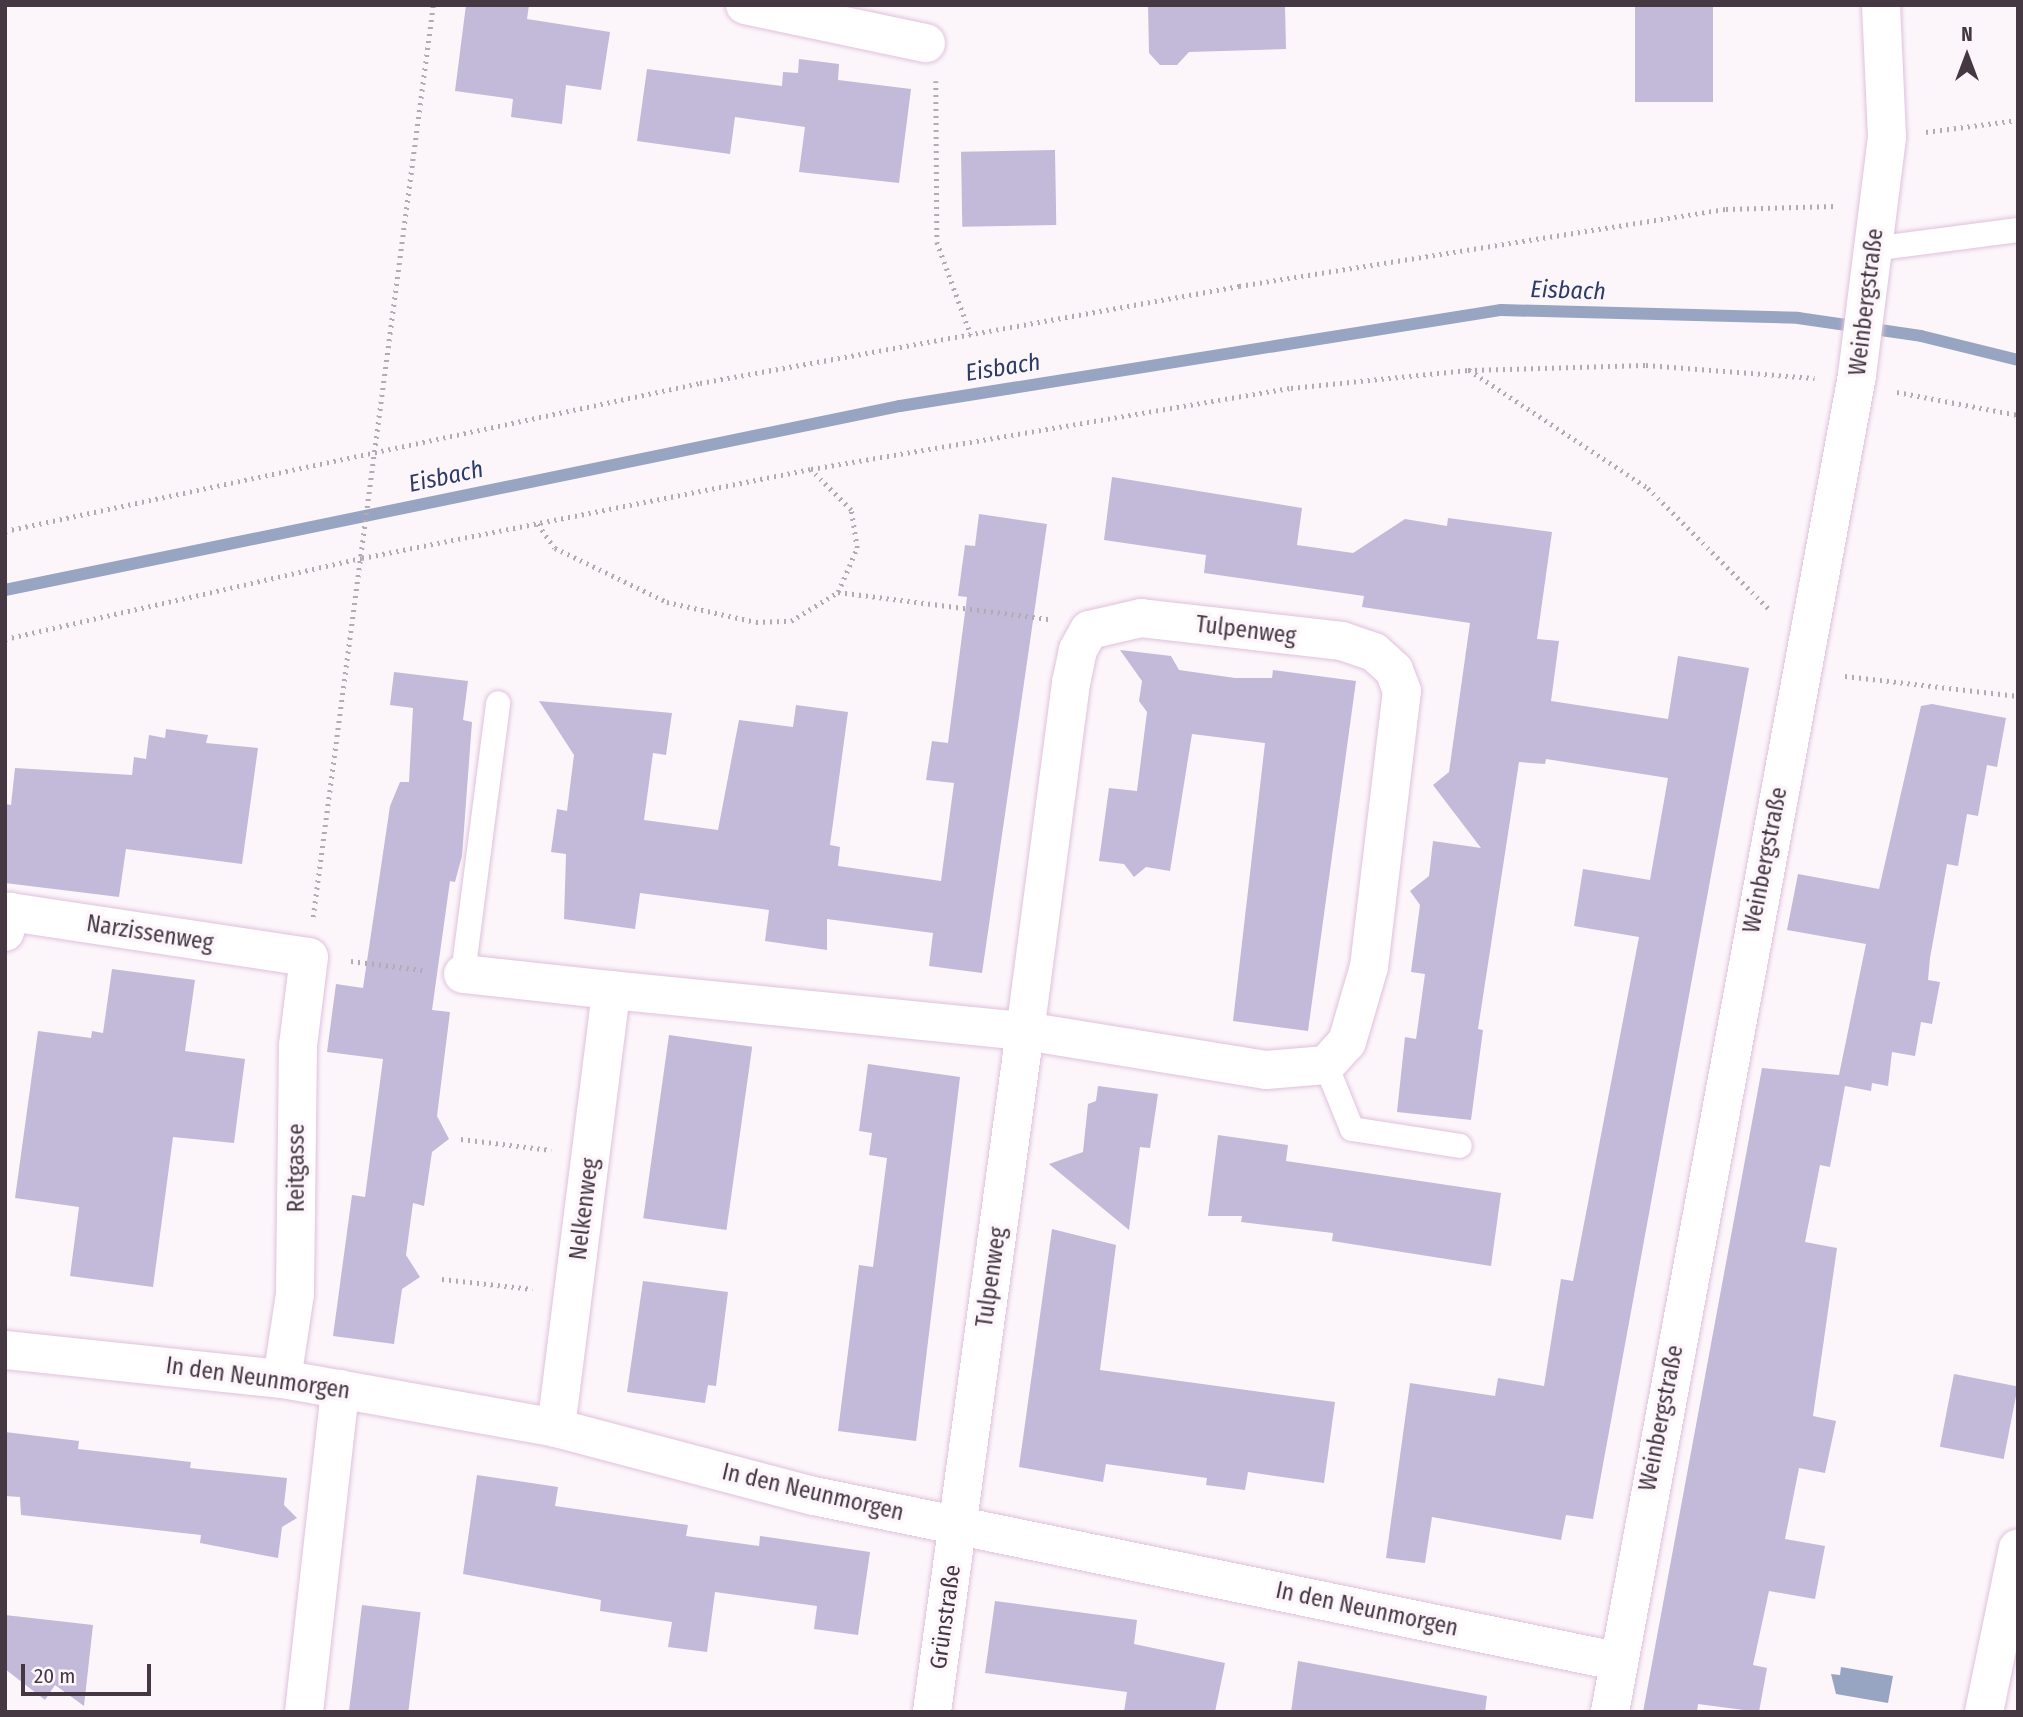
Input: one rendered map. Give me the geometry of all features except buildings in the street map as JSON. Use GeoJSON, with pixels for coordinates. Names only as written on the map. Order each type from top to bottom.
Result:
{"type":"FeatureCollection","features":[{"type":"Feature","properties":{"kind":"street"},"geometry":{"type":"LineString","coordinates":[[745,5],[926,43]]}},
{"type":"Feature","properties":{"kind":"street","name":"Weinbergstraße"},"geometry":{"type":"LineString","coordinates":[[1609,1712],[1616,1661],[1856,380],[1887,137],[1881,5]]}},
{"type":"Feature","properties":{"kind":"street","name":"Tulpenweg"},"geometry":{"type":"LineString","coordinates":[[958,1523],[1071,683],[1089,630],[1141,618],[1342,641],[1374,652],[1394,670],[1402,691],[1369,967],[1346,1042],[1326,1065]]}},
{"type":"Feature","properties":{"kind":"street","name":"Narzissenweg"},"geometry":{"type":"LineString","coordinates":[[5,932],[10,912],[309,957]]}},
{"type":"Feature","properties":{"kind":"street","name":"Reitgasse"},"geometry":{"type":"LineString","coordinates":[[282,1379],[295,1294],[298,1045],[309,957]]}},
{"type":"Feature","properties":{"kind":"street"},"geometry":{"type":"LineString","coordinates":[[463,974],[1025,1031],[1266,1070],[1326,1065]]}},
{"type":"Feature","properties":{"kind":"street","name":"Nelkenweg"},"geometry":{"type":"LineString","coordinates":[[556,1428],[611,990]]}},
{"type":"Feature","properties":{"kind":"street","name":"In den Neunmorgen"},"geometry":{"type":"LineString","coordinates":[[5,1350],[282,1379],[556,1428],[814,1496],[958,1523],[1616,1661]]}},
{"type":"Feature","properties":{"kind":"street"},"geometry":{"type":"LineString","coordinates":[[304,1712],[340,1389]]}},
{"type":"Feature","properties":{"kind":"street","name":"Grünstraße"},"geometry":{"type":"LineString","coordinates":[[932,1712],[958,1523]]}},
{"type":"Feature","properties":{"kind":"street"},"geometry":{"type":"LineString","coordinates":[[1984,1712],[2018,1548]]}},
{"type":"Feature","properties":{"kind":"lane"},"geometry":{"type":"LineString","coordinates":[[1871,264],[2018,230]]}},
{"type":"Feature","properties":{"kind":"lane"},"geometry":{"type":"LineString","coordinates":[[463,974],[498,703]]}},
{"type":"Feature","properties":{"kind":"lane"},"geometry":{"type":"LineString","coordinates":[[1326,1065],[1352,1129],[1460,1146]]}},
{"type":"Feature","properties":{"kind":"path"},"geometry":{"type":"LineString","coordinates":[[433,5],[373,448],[362,558],[330,759],[309,957],[463,974]]}},
{"type":"Feature","properties":{"kind":"path"},"geometry":{"type":"LineString","coordinates":[[926,43],[936,66],[937,242],[971,335]]}},
{"type":"Feature","properties":{"kind":"path"},"geometry":{"type":"LineString","coordinates":[[1887,137],[2018,120]]}},
{"type":"Feature","properties":{"kind":"path"},"geometry":{"type":"LineString","coordinates":[[5,531],[373,448],[971,335],[1726,209],[1819,205],[1878,211]]}},
{"type":"Feature","properties":{"kind":"path"},"geometry":{"type":"LineString","coordinates":[[5,639],[362,558],[811,469],[1291,388],[1468,370],[1752,369],[1856,380],[2018,415]]}},
{"type":"Feature","properties":{"kind":"path"},"geometry":{"type":"LineString","coordinates":[[1468,370],[1648,488],[1803,658],[2018,696]]}},
{"type":"Feature","properties":{"kind":"path"},"geometry":{"type":"LineString","coordinates":[[538,524],[555,548],[667,602],[774,623],[807,615],[838,592],[853,566],[856,529],[841,493],[811,469]]}},
{"type":"Feature","properties":{"kind":"path"},"geometry":{"type":"LineString","coordinates":[[838,592],[1066,621],[1089,630]]}},
{"type":"Feature","properties":{"kind":"path"},"geometry":{"type":"LineString","coordinates":[[461,1139],[591,1154]]}},
{"type":"Feature","properties":{"kind":"path"},"geometry":{"type":"LineString","coordinates":[[442,1279],[573,1293]]}},
{"type":"Feature","properties":{"kind":"water"},"geometry":{"type":"Polygon","coordinates":[[[1841,1667],[1893,1676],[1888,1703],[1836,1694],[1831,1674],[1840,1675],[1841,1667]]]}},
{"type":"Feature","properties":{"kind":"waterway","name":"Eisbach"},"geometry":{"type":"LineString","coordinates":[[5,590],[900,406],[1501,310],[1798,318],[1921,336],[2018,360]]}}]}
